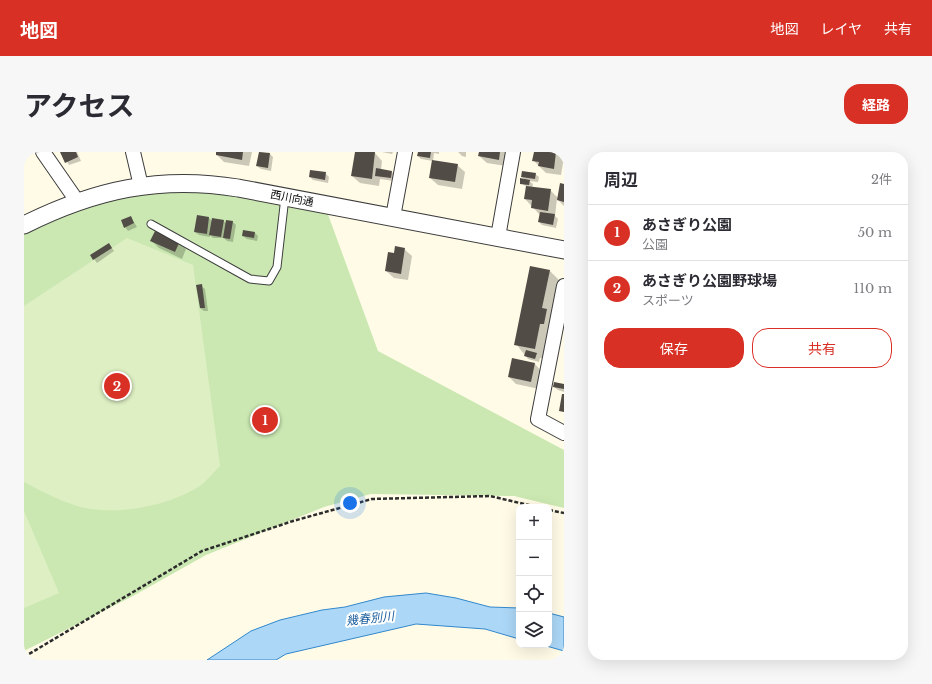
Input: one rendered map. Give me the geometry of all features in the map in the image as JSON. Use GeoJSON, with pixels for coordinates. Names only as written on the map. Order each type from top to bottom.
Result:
{"type":"FeatureCollection","features":[{"type":"Feature","properties":{"kind":"street"},"geometry":{"type":"LineString","coordinates":[[43,152],[78,201]]}},
{"type":"Feature","properties":{"kind":"street"},"geometry":{"type":"LineString","coordinates":[[133,152],[141,186]]}},
{"type":"Feature","properties":{"kind":"street"},"geometry":{"type":"LineString","coordinates":[[393,217],[405,152]]}},
{"type":"Feature","properties":{"kind":"street"},"geometry":{"type":"LineString","coordinates":[[498,237],[513,152]]}},
{"type":"Feature","properties":{"kind":"street","name":"西川向通"},"geometry":{"type":"LineString","coordinates":[[24,225],[78,201],[141,186],[165,183],[214,184],[564,250]]}},
{"type":"Feature","properties":{"kind":"street"},"geometry":{"type":"LineString","coordinates":[[564,286],[558,350],[538,418],[564,433]]}},
{"type":"Feature","properties":{"kind":"lane"},"geometry":{"type":"LineString","coordinates":[[151,224],[250,279],[269,281],[276,267],[285,197]]}},
{"type":"Feature","properties":{"kind":"path"},"geometry":{"type":"LineString","coordinates":[[24,657],[202,551],[293,521],[372,499],[490,496],[525,504]]}},
{"type":"Feature","properties":{"kind":"path"},"geometry":{"type":"LineString","coordinates":[[552,511],[564,513]]}},
{"type":"Feature","properties":{"kind":"green space"},"geometry":{"type":"Polygon","coordinates":[[[216,189],[326,209],[378,351],[564,450],[564,508],[514,496],[371,494],[324,507],[206,555],[133,596],[24,651],[24,232],[33,226],[120,195],[216,189]]]}},
{"type":"Feature","properties":{"kind":"green space"},"geometry":{"type":"Polygon","coordinates":[[[127,238],[193,265],[220,466],[199,487],[162,503],[125,510],[91,509],[61,500],[24,482],[24,306],[127,238]]]}},
{"type":"Feature","properties":{"kind":"green space"},"geometry":{"type":"Polygon","coordinates":[[[24,511],[59,593],[24,608],[24,511]]]}},
{"type":"Feature","properties":{"kind":"water","name":"幾春別川"},"geometry":{"type":"Polygon","coordinates":[[[426,593],[456,598],[490,607],[516,608],[516,638],[485,629],[416,624],[286,654],[276,660],[207,660],[251,631],[280,620],[322,610],[345,607],[384,597],[426,593]]]}},
{"type":"Feature","properties":{"kind":"water"},"geometry":{"type":"Polygon","coordinates":[[[552,614],[564,617],[564,651],[552,648],[552,614]]]}},
{"type":"Feature","properties":{"kind":"building"},"geometry":{"type":"Polygon","coordinates":[[[60,152],[76,152],[78,157],[65,163],[60,152]]]}},
{"type":"Feature","properties":{"kind":"building"},"geometry":{"type":"Polygon","coordinates":[[[216,152],[243,152],[242,160],[216,155],[216,152]]]}},
{"type":"Feature","properties":{"kind":"building"},"geometry":{"type":"Polygon","coordinates":[[[259,152],[270,153],[268,168],[256,166],[259,152]]]}},
{"type":"Feature","properties":{"kind":"building"},"geometry":{"type":"Polygon","coordinates":[[[355,152],[375,152],[372,179],[351,176],[355,152]]]}},
{"type":"Feature","properties":{"kind":"building"},"geometry":{"type":"Polygon","coordinates":[[[418,152],[431,152],[430,158],[417,156],[418,152]]]}},
{"type":"Feature","properties":{"kind":"building"},"geometry":{"type":"Polygon","coordinates":[[[479,152],[500,152],[499,160],[478,156],[479,152]]]}},
{"type":"Feature","properties":{"kind":"building"},"geometry":{"type":"Polygon","coordinates":[[[534,152],[556,152],[554,169],[538,166],[539,162],[532,161],[534,152]]]}},
{"type":"Feature","properties":{"kind":"building"},"geometry":{"type":"Polygon","coordinates":[[[432,160],[458,164],[455,182],[429,178],[432,160]]]}},
{"type":"Feature","properties":{"kind":"building"},"geometry":{"type":"Polygon","coordinates":[[[376,168],[392,171],[391,178],[375,176],[376,168]]]}},
{"type":"Feature","properties":{"kind":"building"},"geometry":{"type":"Polygon","coordinates":[[[310,170],[326,172],[325,180],[309,177],[310,170]]]}},
{"type":"Feature","properties":{"kind":"building"},"geometry":{"type":"Polygon","coordinates":[[[522,171],[536,173],[535,179],[521,177],[522,171]]]}},
{"type":"Feature","properties":{"kind":"building"},"geometry":{"type":"Polygon","coordinates":[[[520,178],[530,180],[529,185],[520,184],[520,178]]]}},
{"type":"Feature","properties":{"kind":"building"},"geometry":{"type":"Polygon","coordinates":[[[560,183],[564,184],[564,202],[557,200],[560,183]]]}},
{"type":"Feature","properties":{"kind":"building"},"geometry":{"type":"Polygon","coordinates":[[[526,186],[551,189],[548,211],[531,208],[532,200],[524,199],[526,186]]]}},
{"type":"Feature","properties":{"kind":"building"},"geometry":{"type":"Polygon","coordinates":[[[540,212],[555,214],[553,225],[538,222],[540,212]]]}},
{"type":"Feature","properties":{"kind":"building"},"geometry":{"type":"Polygon","coordinates":[[[197,215],[209,217],[207,234],[194,232],[197,215]]]}},
{"type":"Feature","properties":{"kind":"building"},"geometry":{"type":"Polygon","coordinates":[[[131,216],[134,223],[124,228],[121,220],[131,216]]]}},
{"type":"Feature","properties":{"kind":"building"},"geometry":{"type":"Polygon","coordinates":[[[212,218],[224,220],[221,237],[209,235],[212,218]]]}},
{"type":"Feature","properties":{"kind":"building"},"geometry":{"type":"Polygon","coordinates":[[[226,220],[233,221],[230,239],[223,238],[226,220]]]}},
{"type":"Feature","properties":{"kind":"building"},"geometry":{"type":"Polygon","coordinates":[[[243,230],[255,232],[254,238],[242,236],[243,230]]]}},
{"type":"Feature","properties":{"kind":"building"},"geometry":{"type":"Polygon","coordinates":[[[155,231],[180,241],[175,252],[150,241],[155,231]]]}},
{"type":"Feature","properties":{"kind":"building"},"geometry":{"type":"Polygon","coordinates":[[[109,243],[112,248],[93,260],[90,255],[109,243]]]}},
{"type":"Feature","properties":{"kind":"building"},"geometry":{"type":"Polygon","coordinates":[[[395,246],[405,248],[401,274],[385,271],[388,252],[394,253],[395,246]]]}},
{"type":"Feature","properties":{"kind":"building"},"geometry":{"type":"Polygon","coordinates":[[[530,266],[550,270],[542,308],[547,309],[544,324],[540,324],[535,349],[514,345],[530,266]]]}},
{"type":"Feature","properties":{"kind":"building"},"geometry":{"type":"Polygon","coordinates":[[[202,284],[205,308],[200,308],[196,285],[202,284]]]}},
{"type":"Feature","properties":{"kind":"building"},"geometry":{"type":"Polygon","coordinates":[[[526,350],[537,353],[535,359],[524,356],[526,350]]]}},
{"type":"Feature","properties":{"kind":"building"},"geometry":{"type":"Polygon","coordinates":[[[512,358],[535,363],[531,382],[508,377],[512,358]]]}},
{"type":"Feature","properties":{"kind":"building"},"geometry":{"type":"Polygon","coordinates":[[[554,382],[564,384],[564,389],[553,387],[554,382]]]}},
{"type":"Feature","properties":{"kind":"building"},"geometry":{"type":"Polygon","coordinates":[[[562,394],[564,394],[564,412],[559,411],[562,394]]]}},
{"type":"Feature","properties":{"kind":"place","name":"あさぎり公園野球場"},"geometry":{"type":"Point","coordinates":[117,386]}},
{"type":"Feature","properties":{"kind":"place","name":"あさぎり公園"},"geometry":{"type":"Point","coordinates":[265,420]}}]}
